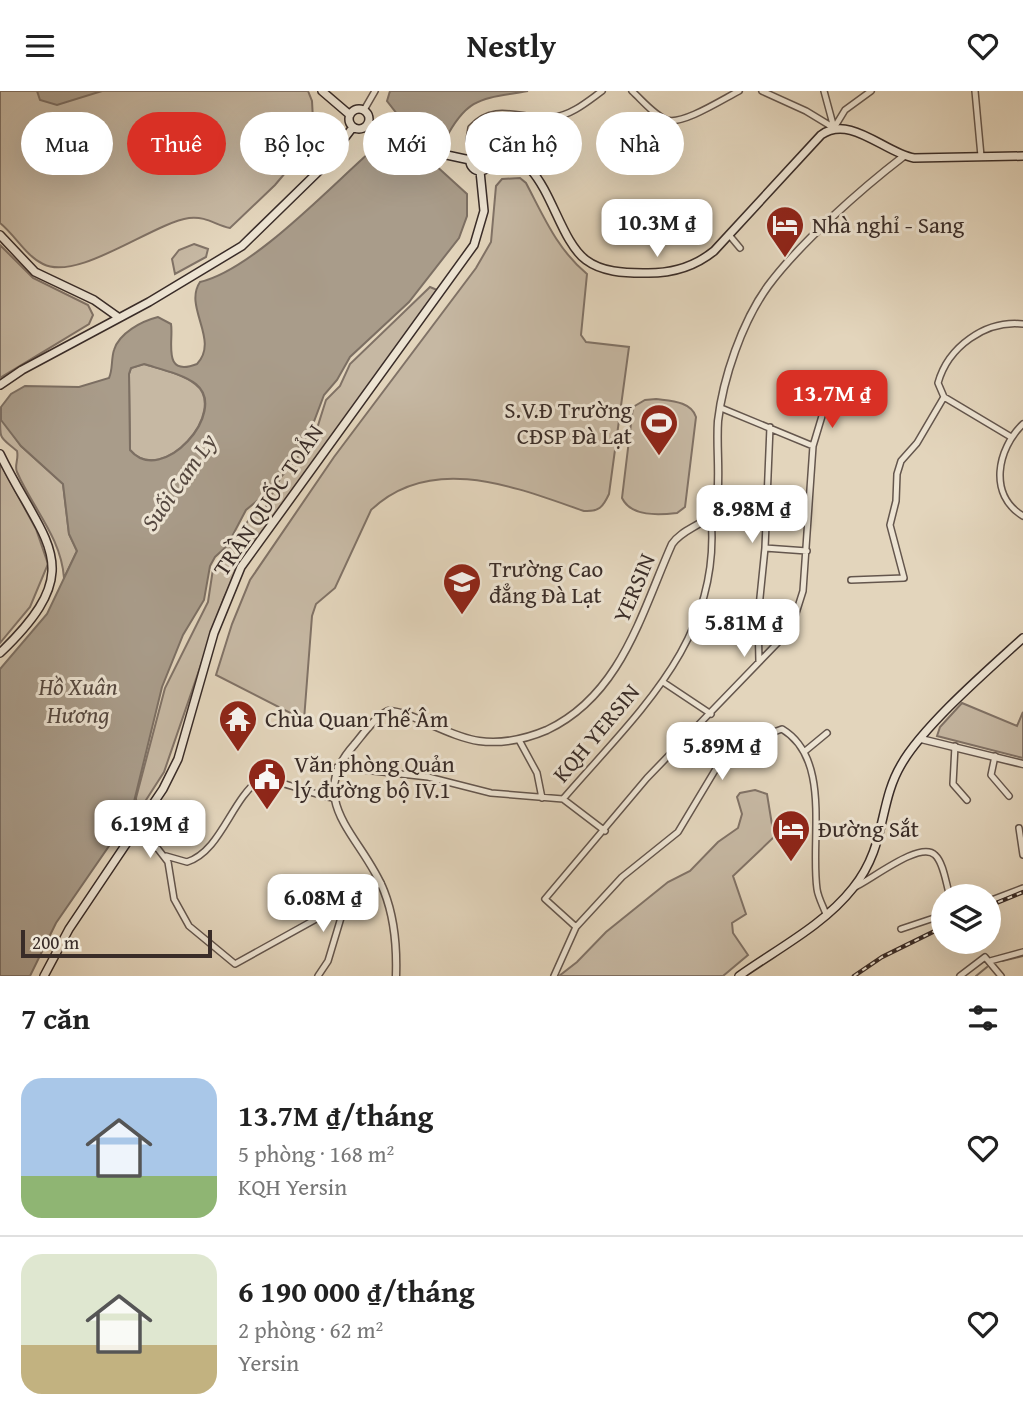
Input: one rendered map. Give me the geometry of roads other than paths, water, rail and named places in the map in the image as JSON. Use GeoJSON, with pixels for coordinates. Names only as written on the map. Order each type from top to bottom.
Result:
{"type":"FeatureCollection","features":[{"type":"Feature","properties":{"kind":"main road"},"geometry":{"type":"LineString","coordinates":[[322,91],[346,112]]}},
{"type":"Feature","properties":{"kind":"main road"},"geometry":{"type":"LineString","coordinates":[[353,127],[349,115],[356,109],[364,110]]}},
{"type":"Feature","properties":{"kind":"main road"},"geometry":{"type":"LineString","coordinates":[[353,127],[363,128]]}},
{"type":"Feature","properties":{"kind":"main road"},"geometry":{"type":"LineString","coordinates":[[0,385],[149,302],[242,246],[322,169],[353,127]]}},
{"type":"Feature","properties":{"kind":"main road"},"geometry":{"type":"LineString","coordinates":[[534,175],[576,251],[588,262],[607,269],[653,274],[694,265],[730,236],[821,135],[834,128],[852,130],[904,156],[1023,156]]}},
{"type":"Feature","properties":{"kind":"main road","name":"TRẦN QUỐC TOẢN"},"geometry":{"type":"LineString","coordinates":[[44,976],[69,929],[163,789],[178,758],[214,633],[241,567],[477,239],[484,211],[480,175]]}},
{"type":"Feature","properties":{"kind":"main road"},"geometry":{"type":"LineString","coordinates":[[0,235],[45,279],[94,300],[118,317]]}},
{"type":"Feature","properties":{"kind":"main road"},"geometry":{"type":"LineString","coordinates":[[0,454],[45,537],[54,568],[40,606],[20,634],[0,653]]}},
{"type":"Feature","properties":{"kind":"main road"},"geometry":{"type":"LineString","coordinates":[[739,976],[826,914],[853,888],[876,850],[900,766],[921,739],[1023,638]]}},
{"type":"Feature","properties":{"kind":"street"},"geometry":{"type":"LineString","coordinates":[[364,110],[375,91]]}},
{"type":"Feature","properties":{"kind":"street"},"geometry":{"type":"LineString","coordinates":[[567,112],[585,104],[602,91]]}},
{"type":"Feature","properties":{"kind":"street"},"geometry":{"type":"LineString","coordinates":[[632,91],[656,113],[671,121],[687,117],[739,91]]}},
{"type":"Feature","properties":{"kind":"street"},"geometry":{"type":"LineString","coordinates":[[762,91],[806,111],[834,128]]}},
{"type":"Feature","properties":{"kind":"street"},"geometry":{"type":"LineString","coordinates":[[824,91],[834,128]]}},
{"type":"Feature","properties":{"kind":"street"},"geometry":{"type":"LineString","coordinates":[[834,128],[845,110],[871,91]]}},
{"type":"Feature","properties":{"kind":"street"},"geometry":{"type":"LineString","coordinates":[[975,91],[981,156]]}},
{"type":"Feature","properties":{"kind":"street"},"geometry":{"type":"LineString","coordinates":[[711,517],[718,495],[721,408],[736,353],[768,286],[862,190],[904,156]]}},
{"type":"Feature","properties":{"kind":"street"},"geometry":{"type":"LineString","coordinates":[[730,236],[740,248]]}},
{"type":"Feature","properties":{"kind":"street"},"geometry":{"type":"LineString","coordinates":[[1011,437],[944,397],[938,383],[941,373],[958,349],[989,328],[1001,324],[1023,324]]}},
{"type":"Feature","properties":{"kind":"street"},"geometry":{"type":"LineString","coordinates":[[851,580],[904,578],[890,525],[896,501],[897,474],[901,461],[917,443],[944,397]]}},
{"type":"Feature","properties":{"kind":"street"},"geometry":{"type":"LineString","coordinates":[[576,927],[545,899],[647,778],[711,714],[796,621],[807,551],[813,446],[825,406]]}},
{"type":"Feature","properties":{"kind":"street"},"geometry":{"type":"LineString","coordinates":[[721,408],[813,446]]}},
{"type":"Feature","properties":{"kind":"street"},"geometry":{"type":"LineString","coordinates":[[1023,424],[1011,437],[1002,460],[1001,487],[1008,503],[1023,516]]}},
{"type":"Feature","properties":{"kind":"street"},"geometry":{"type":"LineString","coordinates":[[759,662],[758,617],[765,548],[770,427]]}},
{"type":"Feature","properties":{"kind":"street","name":"KQH YERSIN"},"geometry":{"type":"LineString","coordinates":[[337,767],[428,777],[491,793],[563,799],[663,682],[694,631],[704,603],[714,554],[711,517]]}},
{"type":"Feature","properties":{"kind":"street","name":"YERSIN"},"geometry":{"type":"LineString","coordinates":[[337,767],[377,719],[388,711],[400,713],[456,737],[481,741],[519,740],[566,721],[606,685],[621,661],[671,544],[685,531],[711,517]]}},
{"type":"Feature","properties":{"kind":"street"},"geometry":{"type":"LineString","coordinates":[[765,548],[807,551]]}},
{"type":"Feature","properties":{"kind":"street"},"geometry":{"type":"LineString","coordinates":[[663,682],[711,714]]}},
{"type":"Feature","properties":{"kind":"street"},"geometry":{"type":"LineString","coordinates":[[554,976],[576,927],[622,877],[678,832],[717,767],[752,740],[782,729],[804,752],[810,765],[817,891],[826,914]]}},
{"type":"Feature","properties":{"kind":"street"},"geometry":{"type":"LineString","coordinates":[[804,752],[827,733]]}},
{"type":"Feature","properties":{"kind":"street"},"geometry":{"type":"LineString","coordinates":[[921,739],[1023,764]]}},
{"type":"Feature","properties":{"kind":"street"},"geometry":{"type":"LineString","coordinates":[[519,740],[537,773],[542,798]]}},
{"type":"Feature","properties":{"kind":"street"},"geometry":{"type":"LineString","coordinates":[[955,746],[953,784],[967,800]]}},
{"type":"Feature","properties":{"kind":"street"},"geometry":{"type":"LineString","coordinates":[[995,757],[991,775],[1009,796]]}},
{"type":"Feature","properties":{"kind":"street"},"geometry":{"type":"LineString","coordinates":[[337,767],[332,779],[333,798],[381,883],[393,921],[396,976]]}},
{"type":"Feature","properties":{"kind":"street"},"geometry":{"type":"LineString","coordinates":[[134,835],[179,862],[201,855],[241,799],[259,780],[272,779],[311,795],[333,798]]}},
{"type":"Feature","properties":{"kind":"street"},"geometry":{"type":"LineString","coordinates":[[563,799],[605,831]]}},
{"type":"Feature","properties":{"kind":"street"},"geometry":{"type":"LineString","coordinates":[[1019,828],[1023,855]]}},
{"type":"Feature","properties":{"kind":"street"},"geometry":{"type":"LineString","coordinates":[[853,888],[908,855],[927,851],[935,854],[946,884]]}},
{"type":"Feature","properties":{"kind":"street"},"geometry":{"type":"LineString","coordinates":[[163,854],[171,869],[176,904],[188,926],[235,964],[381,883]]}},
{"type":"Feature","properties":{"kind":"street"},"geometry":{"type":"LineString","coordinates":[[1001,896],[1023,888]]}},
{"type":"Feature","properties":{"kind":"street"},"geometry":{"type":"LineString","coordinates":[[318,976],[328,961],[346,901]]}},
{"type":"Feature","properties":{"kind":"street"},"geometry":{"type":"LineString","coordinates":[[901,929],[931,919]]}},
{"type":"Feature","properties":{"kind":"street"},"geometry":{"type":"LineString","coordinates":[[990,961],[1023,952]]}},
{"type":"Feature","properties":{"kind":"street"},"geometry":{"type":"LineString","coordinates":[[960,976],[985,957],[1001,976]]}},
{"type":"Feature","properties":{"kind":"street"},"geometry":{"type":"LineString","coordinates":[[989,976],[996,970]]}},
{"type":"Feature","properties":{"kind":"water"},"geometry":{"type":"Polygon","coordinates":[[[37,91],[102,91],[57,105],[40,100],[37,91]]]}},
{"type":"Feature","properties":{"kind":"water","name":"Hồ Xuân Hương"},"geometry":{"type":"Polygon","coordinates":[[[390,91],[528,91],[479,102],[461,114],[451,129],[451,112],[396,112],[387,101],[390,91]]]}},
{"type":"Feature","properties":{"kind":"water","name":"Hồ Xuân Hương"},"geometry":{"type":"Polygon","coordinates":[[[363,158],[363,175],[446,175],[467,194],[467,216],[459,238],[409,302],[350,357],[337,380],[324,395],[310,432],[263,496],[246,510],[227,546],[215,557],[210,566],[204,600],[183,635],[162,687],[131,814],[56,923],[30,976],[0,976],[0,669],[47,614],[77,551],[69,534],[63,484],[21,446],[1,420],[1,407],[11,394],[25,386],[79,387],[109,378],[114,350],[121,338],[145,321],[158,317],[171,324],[174,362],[178,366],[186,367],[197,364],[205,345],[196,302],[200,282],[243,262],[266,245],[345,175],[349,175],[349,171],[363,158]],[[144,364],[131,368],[130,450],[143,459],[159,460],[174,453],[188,441],[205,411],[204,396],[196,384],[144,364]]]}},
{"type":"Feature","properties":{"kind":"waterway"},"geometry":{"type":"LineString","coordinates":[[1002,961],[1023,956]]}},
{"type":"Feature","properties":{"kind":"waterway"},"geometry":{"type":"LineString","coordinates":[[976,976],[987,967]]}},
{"type":"Feature","properties":{"kind":"railway"},"geometry":{"type":"LineString","coordinates":[[1001,901],[1023,892]]}},
{"type":"Feature","properties":{"kind":"railway"},"geometry":{"type":"LineString","coordinates":[[854,976],[882,957],[931,933]]}},
{"type":"Feature","properties":{"kind":"place","name":"Nhà nghỉ - Sang"},"geometry":{"type":"Point","coordinates":[785,259]}},
{"type":"Feature","properties":{"kind":"place","name":"S.V.Đ Trường CĐSP Đà Lạt"},"geometry":{"type":"Point","coordinates":[659,457]}},
{"type":"Feature","properties":{"kind":"place","name":"Trường Cao đẳng Đà Lạt"},"geometry":{"type":"Point","coordinates":[462,616]}},
{"type":"Feature","properties":{"kind":"place","name":"Chùa Quan Thế Âm"},"geometry":{"type":"Point","coordinates":[238,753]}},
{"type":"Feature","properties":{"kind":"place","name":"Văn phòng Quản lý đường bộ IV.1"},"geometry":{"type":"Point","coordinates":[267,811]}},
{"type":"Feature","properties":{"kind":"place","name":"Đường Sắt"},"geometry":{"type":"Point","coordinates":[791,863]}},
{"type":"Feature","properties":{"kind":"water label","name":"Suối Cam Ly"},"geometry":{"type":"Point","coordinates":[179,482]}}]}
